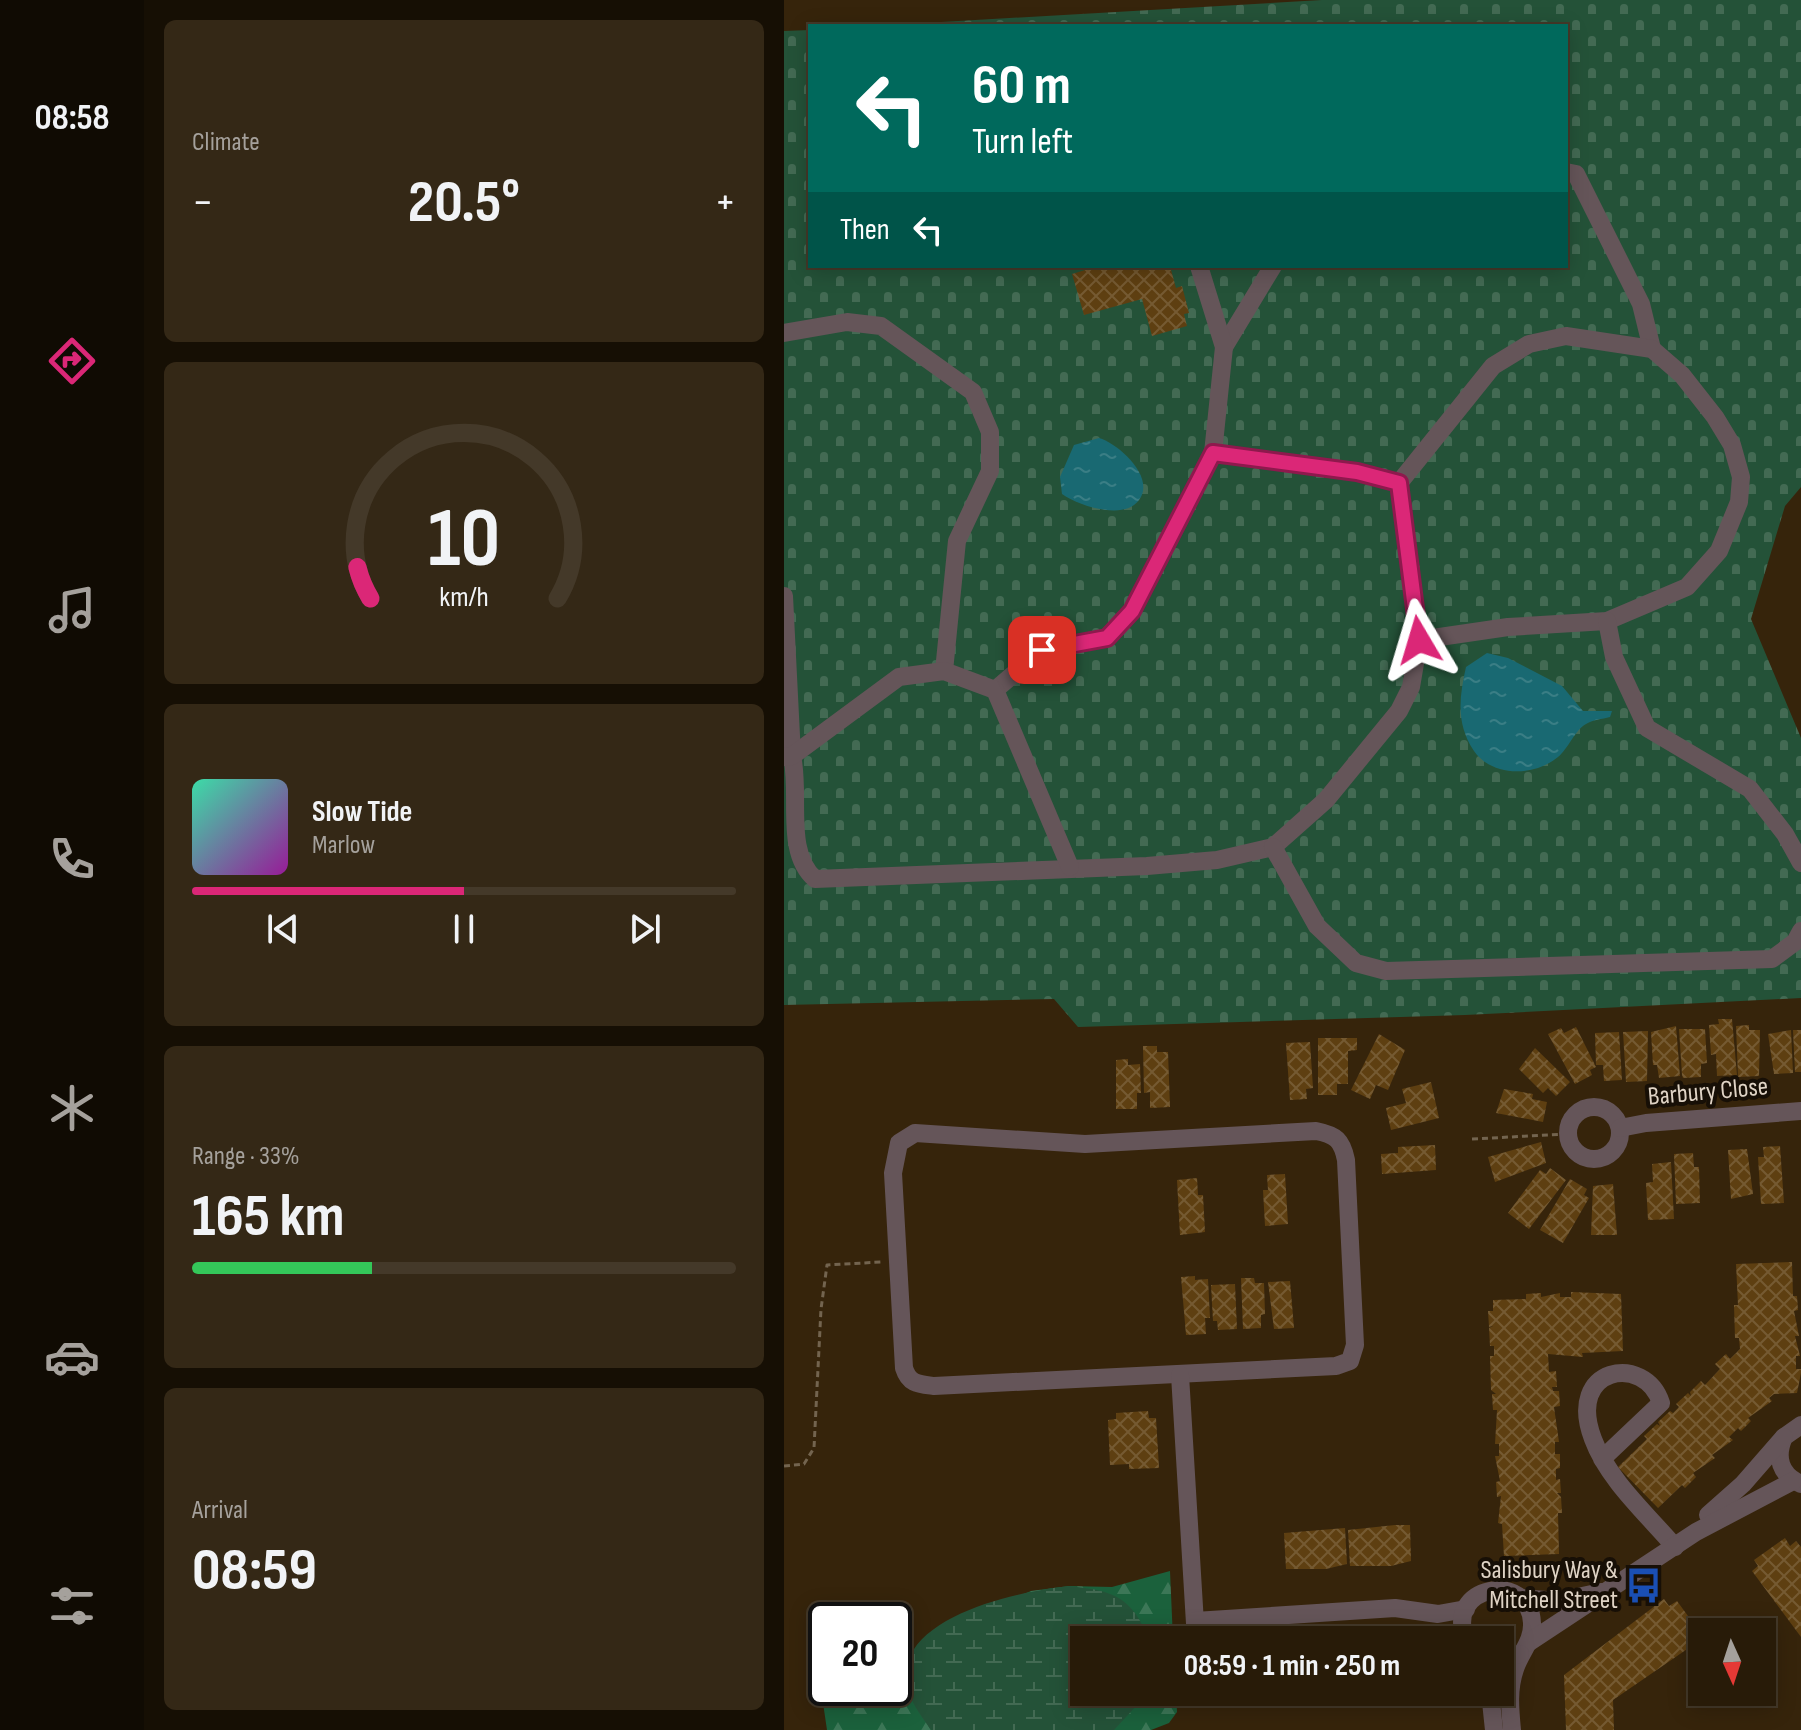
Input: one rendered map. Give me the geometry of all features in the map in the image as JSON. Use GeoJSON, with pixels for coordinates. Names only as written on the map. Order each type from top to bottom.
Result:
{"type":"FeatureCollection","features":[{"type":"Feature","properties":{"kind":"street"},"geometry":{"type":"LineString","coordinates":[[1568,172],[1576,174],[1641,304],[1652,349]]}},
{"type":"Feature","properties":{"kind":"street"},"geometry":{"type":"LineString","coordinates":[[995,690],[1042,650],[1107,638],[1132,611],[1213,453],[1224,347],[1200,268]]}},
{"type":"Feature","properties":{"kind":"street"},"geometry":{"type":"LineString","coordinates":[[1224,347],[1272,268]]}},
{"type":"Feature","properties":{"kind":"street"},"geometry":{"type":"LineString","coordinates":[[784,333],[847,322],[881,326],[973,392],[990,432],[990,471],[957,541],[944,671]]}},
{"type":"Feature","properties":{"kind":"street"},"geometry":{"type":"LineString","coordinates":[[784,596],[788,756],[797,778],[796,843],[801,868],[815,879],[1203,861],[1273,847],[1326,800],[1399,711],[1417,665],[1419,640],[1399,483],[1493,366],[1529,344],[1566,336],[1652,349],[1682,375],[1732,445],[1741,477],[1739,502],[1719,551],[1687,587],[1607,621],[1508,627],[1419,640]]}},
{"type":"Feature","properties":{"kind":"street"},"geometry":{"type":"LineString","coordinates":[[1213,453],[1357,472],[1399,483]]}},
{"type":"Feature","properties":{"kind":"street"},"geometry":{"type":"LineString","coordinates":[[1607,621],[1614,657],[1647,728],[1750,789],[1785,834],[1801,863]]}},
{"type":"Feature","properties":{"kind":"street"},"geometry":{"type":"LineString","coordinates":[[788,756],[899,677],[944,671],[995,690],[1070,867]]}},
{"type":"Feature","properties":{"kind":"street"},"geometry":{"type":"LineString","coordinates":[[1273,847],[1317,926],[1356,963],[1386,971],[1772,959],[1795,942],[1801,931]]}},
{"type":"Feature","properties":{"kind":"street","name":"Barbury Close"},"geometry":{"type":"LineString","coordinates":[[1596,1107],[1612,1113],[1620,1128],[1618,1145],[1606,1157],[1597,1160],[1580,1156],[1567,1134],[1572,1118],[1587,1108],[1596,1107]]}},
{"type":"Feature","properties":{"kind":"street","name":"Barbury Close"},"geometry":{"type":"LineString","coordinates":[[1620,1128],[1646,1123],[1801,1111]]}},
{"type":"Feature","properties":{"kind":"street"},"geometry":{"type":"LineString","coordinates":[[1316,1131],[1334,1134],[1343,1144],[1346,1160],[1355,1345],[1350,1361],[1336,1366],[1180,1375],[917,1384],[907,1378],[894,1161],[899,1143],[915,1133],[1070,1144],[1316,1131]]}},
{"type":"Feature","properties":{"kind":"street"},"geometry":{"type":"LineString","coordinates":[[1180,1375],[1195,1626]]}},
{"type":"Feature","properties":{"kind":"street"},"geometry":{"type":"LineString","coordinates":[[1602,1459],[1661,1403],[1656,1389],[1644,1380],[1613,1375],[1599,1378],[1587,1395],[1588,1416],[1592,1437],[1602,1459],[1675,1547]]}},
{"type":"Feature","properties":{"kind":"street"},"geometry":{"type":"LineString","coordinates":[[1696,1532],[1784,1437],[1801,1425]]}},
{"type":"Feature","properties":{"kind":"street"},"geometry":{"type":"LineString","coordinates":[[1514,1653],[1696,1532],[1797,1482],[1786,1474],[1778,1456],[1784,1437]]}},
{"type":"Feature","properties":{"kind":"street"},"geometry":{"type":"LineString","coordinates":[[1463,1626],[1466,1609],[1483,1592],[1494,1589],[1519,1598],[1559,1601],[1604,1591]]}},
{"type":"Feature","properties":{"kind":"street"},"geometry":{"type":"LineString","coordinates":[[1512,1730],[1509,1696],[1532,1622],[1530,1611],[1519,1598]]}},
{"type":"Feature","properties":{"kind":"street"},"geometry":{"type":"LineString","coordinates":[[1195,1621],[1395,1608],[1438,1614],[1466,1609]]}},
{"type":"Feature","properties":{"kind":"street"},"geometry":{"type":"LineString","coordinates":[[1491,1706],[1494,1730]]}},
{"type":"Feature","properties":{"kind":"path"},"geometry":{"type":"LineString","coordinates":[[1472,1139],[1567,1134]]}},
{"type":"Feature","properties":{"kind":"path"},"geometry":{"type":"LineString","coordinates":[[784,1466],[804,1464],[814,1448],[821,1309],[827,1265],[898,1261]]}},
{"type":"Feature","properties":{"kind":"green space"},"geometry":{"type":"Polygon","coordinates":[[[1322,0],[1801,0],[1801,487],[1785,506],[1751,619],[1801,738],[1801,998],[1465,1015],[1078,1027],[1054,999],[784,1005],[784,31],[808,30],[808,268],[1568,268],[1568,24],[908,24],[1322,0]]]}},
{"type":"Feature","properties":{"kind":"green space"},"geometry":{"type":"Polygon","coordinates":[[[1170,1571],[1172,1626],[1070,1626],[1070,1706],[1177,1706],[1177,1712],[1169,1723],[1151,1730],[827,1730],[823,1706],[912,1706],[912,1654],[935,1629],[1031,1591],[1069,1586],[1112,1587],[1170,1571]]]}},
{"type":"Feature","properties":{"kind":"green space"},"geometry":{"type":"Polygon","coordinates":[[[1069,1586],[1098,1590],[1128,1605],[1142,1626],[1070,1626],[1070,1706],[1136,1706],[1114,1730],[931,1730],[912,1699],[912,1653],[921,1640],[958,1615],[1004,1598],[1069,1586]]]}},
{"type":"Feature","properties":{"kind":"water"},"geometry":{"type":"Polygon","coordinates":[[[1099,438],[1127,456],[1141,476],[1141,496],[1127,509],[1097,508],[1062,494],[1060,477],[1074,445],[1099,438]]]}},
{"type":"Feature","properties":{"kind":"water"},"geometry":{"type":"Polygon","coordinates":[[[1487,653],[1508,658],[1562,686],[1583,711],[1612,711],[1610,717],[1586,724],[1558,757],[1548,764],[1526,771],[1502,770],[1491,766],[1482,760],[1468,741],[1461,710],[1466,667],[1487,653]]]}},
{"type":"Feature","properties":{"kind":"building"},"geometry":{"type":"Polygon","coordinates":[[[1092,268],[1171,268],[1176,288],[1182,286],[1189,313],[1184,314],[1187,326],[1152,336],[1142,299],[1084,315],[1072,274],[1092,268]]]}},
{"type":"Feature","properties":{"kind":"building"},"geometry":{"type":"Polygon","coordinates":[[[1718,1019],[1732,1019],[1737,1075],[1717,1076],[1716,1054],[1711,1055],[1709,1025],[1719,1024],[1718,1019]]]}},
{"type":"Feature","properties":{"kind":"building"},"geometry":{"type":"Polygon","coordinates":[[[1749,1025],[1749,1030],[1760,1030],[1759,1076],[1738,1077],[1736,1026],[1749,1025]]]}},
{"type":"Feature","properties":{"kind":"building"},"geometry":{"type":"Polygon","coordinates":[[[1676,1026],[1680,1076],[1659,1078],[1657,1065],[1653,1065],[1651,1032],[1676,1026]]]}},
{"type":"Feature","properties":{"kind":"building"},"geometry":{"type":"Polygon","coordinates":[[[1576,1027],[1596,1067],[1590,1070],[1592,1075],[1575,1084],[1548,1034],[1561,1028],[1564,1033],[1576,1027]]]}},
{"type":"Feature","properties":{"kind":"building"},"geometry":{"type":"Polygon","coordinates":[[[1679,1029],[1705,1029],[1707,1063],[1701,1064],[1701,1077],[1683,1078],[1679,1029]]]}},
{"type":"Feature","properties":{"kind":"building"},"geometry":{"type":"Polygon","coordinates":[[[1791,1030],[1793,1073],[1774,1074],[1768,1034],[1791,1030]]]}},
{"type":"Feature","properties":{"kind":"building"},"geometry":{"type":"Polygon","coordinates":[[[1793,1030],[1801,1030],[1801,1072],[1795,1072],[1793,1030]]]}},
{"type":"Feature","properties":{"kind":"building"},"geometry":{"type":"Polygon","coordinates":[[[1648,1031],[1647,1081],[1626,1082],[1623,1032],[1648,1031]]]}},
{"type":"Feature","properties":{"kind":"building"},"geometry":{"type":"Polygon","coordinates":[[[1619,1032],[1622,1080],[1604,1081],[1603,1065],[1596,1065],[1595,1033],[1619,1032]]]}},
{"type":"Feature","properties":{"kind":"building"},"geometry":{"type":"Polygon","coordinates":[[[1379,1034],[1405,1050],[1388,1090],[1376,1085],[1370,1099],[1351,1090],[1379,1034]]]}},
{"type":"Feature","properties":{"kind":"building"},"geometry":{"type":"Polygon","coordinates":[[[1318,1038],[1357,1038],[1357,1050],[1348,1051],[1348,1084],[1337,1084],[1337,1095],[1318,1095],[1318,1038]]]}},
{"type":"Feature","properties":{"kind":"building"},"geometry":{"type":"Polygon","coordinates":[[[1310,1042],[1313,1088],[1306,1089],[1307,1099],[1290,1100],[1286,1043],[1310,1042]]]}},
{"type":"Feature","properties":{"kind":"building"},"geometry":{"type":"Polygon","coordinates":[[[1143,1046],[1157,1046],[1157,1052],[1168,1052],[1170,1107],[1150,1108],[1150,1092],[1144,1093],[1143,1046]]]}},
{"type":"Feature","properties":{"kind":"building"},"geometry":{"type":"Polygon","coordinates":[[[1535,1048],[1570,1082],[1556,1096],[1548,1088],[1543,1093],[1519,1069],[1535,1048]]]}},
{"type":"Feature","properties":{"kind":"building"},"geometry":{"type":"Polygon","coordinates":[[[1128,1059],[1128,1065],[1140,1064],[1141,1093],[1137,1093],[1137,1109],[1116,1109],[1116,1060],[1128,1059]]]}},
{"type":"Feature","properties":{"kind":"building"},"geometry":{"type":"Polygon","coordinates":[[[1431,1082],[1439,1118],[1391,1130],[1386,1108],[1406,1103],[1402,1089],[1431,1082]]]}},
{"type":"Feature","properties":{"kind":"building"},"geometry":{"type":"Polygon","coordinates":[[[1504,1089],[1533,1094],[1532,1099],[1547,1102],[1543,1122],[1496,1113],[1504,1089]]]}},
{"type":"Feature","properties":{"kind":"building"},"geometry":{"type":"Polygon","coordinates":[[[1541,1142],[1546,1163],[1495,1182],[1488,1157],[1541,1142]]]}},
{"type":"Feature","properties":{"kind":"building"},"geometry":{"type":"Polygon","coordinates":[[[1435,1145],[1436,1170],[1382,1174],[1381,1154],[1398,1153],[1398,1147],[1435,1145]]]}},
{"type":"Feature","properties":{"kind":"building"},"geometry":{"type":"Polygon","coordinates":[[[1780,1146],[1784,1203],[1761,1204],[1758,1157],[1764,1157],[1763,1147],[1780,1146]]]}},
{"type":"Feature","properties":{"kind":"building"},"geometry":{"type":"Polygon","coordinates":[[[1747,1149],[1753,1194],[1731,1199],[1728,1150],[1747,1149]]]}},
{"type":"Feature","properties":{"kind":"building"},"geometry":{"type":"Polygon","coordinates":[[[1693,1153],[1694,1167],[1699,1167],[1700,1203],[1676,1204],[1674,1154],[1693,1153]]]}},
{"type":"Feature","properties":{"kind":"building"},"geometry":{"type":"Polygon","coordinates":[[[1671,1162],[1674,1219],[1648,1220],[1646,1183],[1653,1182],[1652,1164],[1671,1162]]]}},
{"type":"Feature","properties":{"kind":"building"},"geometry":{"type":"Polygon","coordinates":[[[1550,1168],[1566,1180],[1529,1229],[1508,1213],[1540,1170],[1546,1174],[1550,1168]]]}},
{"type":"Feature","properties":{"kind":"building"},"geometry":{"type":"Polygon","coordinates":[[[1285,1174],[1288,1224],[1265,1226],[1263,1190],[1268,1190],[1267,1175],[1285,1174]]]}},
{"type":"Feature","properties":{"kind":"building"},"geometry":{"type":"Polygon","coordinates":[[[1197,1178],[1198,1195],[1203,1195],[1205,1232],[1180,1235],[1177,1180],[1197,1178]]]}},
{"type":"Feature","properties":{"kind":"building"},"geometry":{"type":"Polygon","coordinates":[[[1570,1179],[1587,1189],[1584,1195],[1589,1198],[1563,1243],[1540,1230],[1570,1179]]]}},
{"type":"Feature","properties":{"kind":"building"},"geometry":{"type":"Polygon","coordinates":[[[1613,1184],[1617,1235],[1591,1235],[1593,1186],[1613,1184]]]}},
{"type":"Feature","properties":{"kind":"building"},"geometry":{"type":"Polygon","coordinates":[[[1792,1262],[1793,1296],[1797,1296],[1798,1310],[1794,1311],[1799,1336],[1795,1336],[1800,1356],[1796,1356],[1796,1369],[1801,1369],[1797,1393],[1774,1394],[1769,1398],[1772,1401],[1748,1418],[1751,1421],[1741,1431],[1738,1428],[1729,1437],[1733,1440],[1712,1455],[1715,1458],[1693,1473],[1696,1477],[1685,1488],[1682,1485],[1658,1508],[1618,1467],[1647,1439],[1644,1436],[1657,1424],[1660,1426],[1658,1422],[1679,1407],[1676,1404],[1688,1393],[1691,1396],[1690,1392],[1701,1381],[1705,1385],[1720,1369],[1715,1364],[1726,1354],[1730,1359],[1740,1349],[1739,1338],[1735,1338],[1734,1305],[1738,1305],[1736,1264],[1792,1262]]]}},
{"type":"Feature","properties":{"kind":"building"},"geometry":{"type":"Polygon","coordinates":[[[1195,1276],[1195,1280],[1208,1279],[1210,1318],[1205,1318],[1206,1334],[1186,1335],[1181,1277],[1195,1276]]]}},
{"type":"Feature","properties":{"kind":"building"},"geometry":{"type":"Polygon","coordinates":[[[1241,1278],[1254,1278],[1255,1283],[1264,1283],[1265,1314],[1261,1315],[1261,1328],[1243,1329],[1241,1278]]]}},
{"type":"Feature","properties":{"kind":"building"},"geometry":{"type":"Polygon","coordinates":[[[1290,1281],[1294,1328],[1274,1329],[1268,1282],[1290,1281]]]}},
{"type":"Feature","properties":{"kind":"building"},"geometry":{"type":"Polygon","coordinates":[[[1235,1284],[1237,1329],[1218,1330],[1217,1321],[1213,1321],[1211,1285],[1235,1284]]]}},
{"type":"Feature","properties":{"kind":"building"},"geometry":{"type":"Polygon","coordinates":[[[1571,1292],[1621,1294],[1623,1351],[1582,1353],[1583,1357],[1548,1354],[1549,1372],[1556,1371],[1557,1387],[1552,1387],[1553,1391],[1559,1391],[1560,1406],[1554,1407],[1559,1442],[1555,1442],[1555,1454],[1560,1454],[1560,1468],[1556,1469],[1556,1480],[1560,1479],[1561,1493],[1557,1493],[1561,1497],[1562,1513],[1558,1513],[1559,1554],[1504,1556],[1502,1524],[1498,1523],[1501,1496],[1497,1497],[1496,1482],[1500,1481],[1495,1456],[1499,1456],[1499,1444],[1495,1444],[1497,1410],[1493,1410],[1492,1394],[1496,1394],[1491,1390],[1490,1356],[1494,1356],[1494,1346],[1490,1346],[1489,1328],[1493,1326],[1489,1327],[1488,1311],[1493,1311],[1493,1300],[1526,1299],[1526,1294],[1541,1293],[1541,1297],[1560,1293],[1560,1297],[1571,1297],[1571,1292]]]}},
{"type":"Feature","properties":{"kind":"building"},"geometry":{"type":"Polygon","coordinates":[[[1148,1411],[1149,1418],[1156,1418],[1159,1468],[1129,1469],[1129,1464],[1110,1465],[1108,1420],[1116,1419],[1116,1413],[1148,1411]]]}},
{"type":"Feature","properties":{"kind":"building"},"geometry":{"type":"Polygon","coordinates":[[[1410,1525],[1411,1561],[1391,1566],[1350,1566],[1348,1530],[1410,1525]]]}},
{"type":"Feature","properties":{"kind":"building"},"geometry":{"type":"Polygon","coordinates":[[[1345,1528],[1347,1564],[1326,1569],[1286,1569],[1284,1533],[1345,1528]]]}},
{"type":"Feature","properties":{"kind":"building"},"geometry":{"type":"Polygon","coordinates":[[[1785,1538],[1790,1546],[1796,1541],[1801,1547],[1801,1637],[1752,1571],[1758,1566],[1754,1560],[1785,1538]]]}},
{"type":"Feature","properties":{"kind":"building"},"geometry":{"type":"Polygon","coordinates":[[[1664,1599],[1669,1606],[1677,1601],[1689,1618],[1688,1648],[1613,1700],[1614,1730],[1566,1730],[1564,1675],[1664,1599]]]}},
{"type":"Feature","properties":{"kind":"place","name":"Salisbury Way & Mitchell Street"},"geometry":{"type":"Point","coordinates":[1644,1585]}},
{"type":"Feature","properties":{"kind":"route"},"geometry":{"type":"LineString","coordinates":[[1042,650],[1107,638],[1132,611],[1213,453],[1357,472],[1399,483],[1419,640]]}}]}
